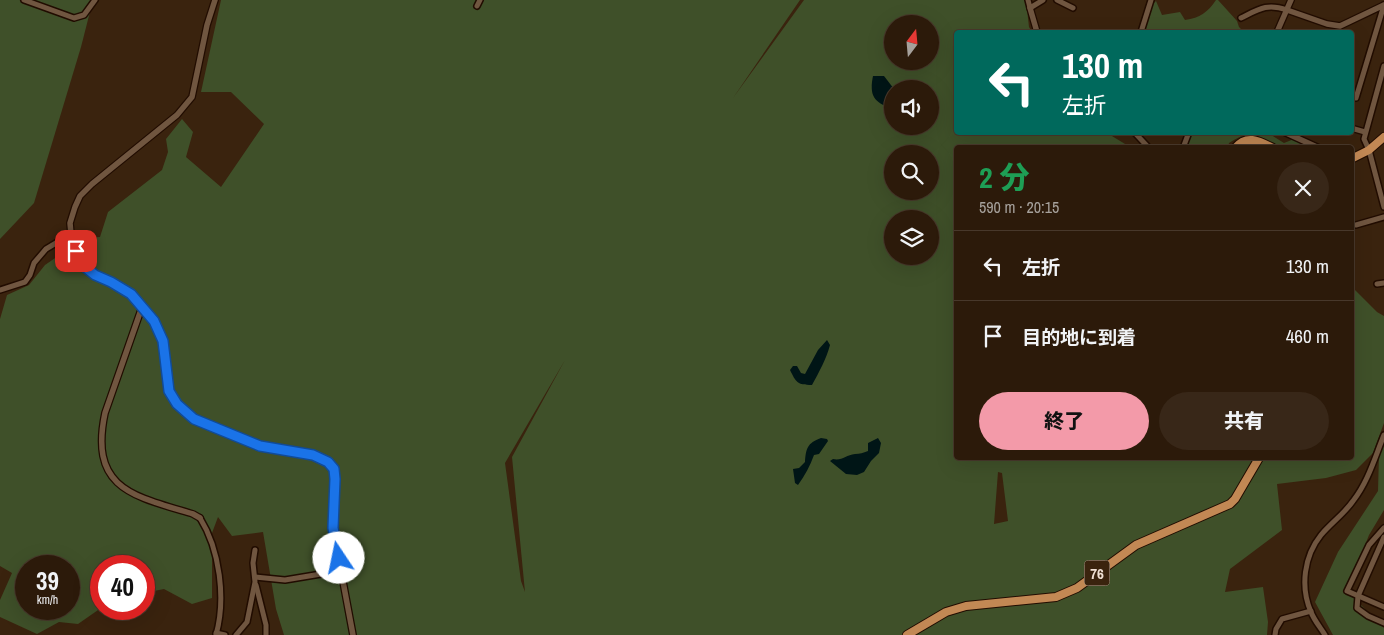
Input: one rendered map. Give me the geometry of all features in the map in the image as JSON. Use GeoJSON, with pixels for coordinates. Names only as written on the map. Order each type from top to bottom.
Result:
{"type":"FeatureCollection","features":[{"type":"Feature","properties":{"kind":"main road"},"geometry":{"type":"LineString","coordinates":[[1354,158],[1369,150],[1384,137]]}},
{"type":"Feature","properties":{"kind":"main road"},"geometry":{"type":"LineString","coordinates":[[1238,145],[1247,139],[1254,139],[1267,145]]}},
{"type":"Feature","properties":{"kind":"main road","name":"76"},"geometry":{"type":"LineString","coordinates":[[907,635],[946,612],[966,606],[1056,597],[1072,591],[1136,545],[1230,504],[1258,460]]}},
{"type":"Feature","properties":{"kind":"street"},"geometry":{"type":"LineString","coordinates":[[24,0],[74,18],[84,15],[95,0]]}},
{"type":"Feature","properties":{"kind":"street"},"geometry":{"type":"LineString","coordinates":[[215,0],[207,25],[192,97],[177,116],[92,184],[80,196],[70,223],[71,234],[76,251],[85,267],[95,275],[131,294],[154,321],[163,341],[169,391],[177,404],[194,419],[260,446],[313,455],[328,462],[334,469],[333,528],[352,635]]}},
{"type":"Feature","properties":{"kind":"street"},"geometry":{"type":"LineString","coordinates":[[1028,0],[1036,30]]}},
{"type":"Feature","properties":{"kind":"street"},"geometry":{"type":"LineString","coordinates":[[1030,8],[1044,0]]}},
{"type":"Feature","properties":{"kind":"street"},"geometry":{"type":"LineString","coordinates":[[1056,0],[1073,8]]}},
{"type":"Feature","properties":{"kind":"street"},"geometry":{"type":"LineString","coordinates":[[1142,30],[1150,0]]}},
{"type":"Feature","properties":{"kind":"street"},"geometry":{"type":"LineString","coordinates":[[1278,30],[1291,0]]}},
{"type":"Feature","properties":{"kind":"street"},"geometry":{"type":"LineString","coordinates":[[1241,18],[1259,9],[1275,6],[1340,29],[1384,5]]}},
{"type":"Feature","properties":{"kind":"street"},"geometry":{"type":"LineString","coordinates":[[1356,98],[1384,5]]}},
{"type":"Feature","properties":{"kind":"street"},"geometry":{"type":"LineString","coordinates":[[1384,66],[1364,139],[1381,185],[1384,208]]}},
{"type":"Feature","properties":{"kind":"street"},"geometry":{"type":"LineString","coordinates":[[1354,129],[1365,132]]}},
{"type":"Feature","properties":{"kind":"street"},"geometry":{"type":"LineString","coordinates":[[1137,135],[1146,145]]}},
{"type":"Feature","properties":{"kind":"street"},"geometry":{"type":"LineString","coordinates":[[1291,135],[1312,145]]}},
{"type":"Feature","properties":{"kind":"street"},"geometry":{"type":"LineString","coordinates":[[1356,225],[1384,217]]}},
{"type":"Feature","properties":{"kind":"street"},"geometry":{"type":"LineString","coordinates":[[0,290],[24,282],[30,275],[34,263],[46,249],[71,234]]}},
{"type":"Feature","properties":{"kind":"street"},"geometry":{"type":"LineString","coordinates":[[1377,284],[1384,282]]}},
{"type":"Feature","properties":{"kind":"street"},"geometry":{"type":"LineString","coordinates":[[142,307],[105,412],[101,430],[103,460],[112,476],[126,490],[142,499],[193,514],[200,518],[213,545],[220,571],[216,634],[225,635]]}},
{"type":"Feature","properties":{"kind":"street"},"geometry":{"type":"LineString","coordinates":[[1324,635],[1311,611],[1305,586],[1305,574],[1310,552],[1321,535],[1352,503],[1360,491],[1384,435]]}},
{"type":"Feature","properties":{"kind":"street"},"geometry":{"type":"LineString","coordinates":[[1384,528],[1369,545],[1347,591],[1384,607]]}},
{"type":"Feature","properties":{"kind":"street"},"geometry":{"type":"LineString","coordinates":[[1384,537],[1358,596],[1357,608],[1368,616],[1384,622]]}},
{"type":"Feature","properties":{"kind":"street"},"geometry":{"type":"LineString","coordinates":[[255,579],[285,580],[321,574],[333,560],[331,543],[335,540]]}},
{"type":"Feature","properties":{"kind":"street"},"geometry":{"type":"LineString","coordinates":[[255,550],[253,563],[255,579],[266,625],[266,635]]}},
{"type":"Feature","properties":{"kind":"street"},"geometry":{"type":"LineString","coordinates":[[1378,553],[1384,556]]}},
{"type":"Feature","properties":{"kind":"street"},"geometry":{"type":"LineString","coordinates":[[236,635],[247,622],[255,579]]}},
{"type":"Feature","properties":{"kind":"street"},"geometry":{"type":"LineString","coordinates":[[1275,635],[1276,629],[1282,620],[1311,611]]}},
{"type":"Feature","properties":{"kind":"green space"},"geometry":{"type":"Polygon","coordinates":[[[0,0],[93,0],[81,47],[34,203],[0,239],[0,0]]]}},
{"type":"Feature","properties":{"kind":"green space"},"geometry":{"type":"Polygon","coordinates":[[[221,0],[800,0],[733,98],[804,0],[1026,0],[1031,30],[954,30],[954,135],[1110,135],[1127,145],[954,145],[954,460],[1354,460],[1354,289],[1377,312],[1384,316],[1384,423],[1373,453],[1356,470],[1326,478],[1277,484],[1282,530],[1230,569],[1225,592],[1263,587],[1268,622],[1267,635],[284,635],[276,609],[263,532],[232,536],[218,517],[212,533],[212,598],[192,604],[164,589],[155,591],[155,555],[90,555],[90,616],[78,624],[59,622],[37,634],[0,617],[0,600],[12,573],[0,566],[0,319],[7,295],[29,285],[45,265],[84,238],[100,237],[108,212],[162,170],[168,152],[166,139],[182,119],[193,132],[186,157],[221,187],[264,124],[231,92],[201,92],[221,0]],[[565,360],[505,463],[521,581],[525,592],[512,457],[565,360]],[[998,472],[994,524],[1008,521],[1002,473],[998,472]]]}},
{"type":"Feature","properties":{"kind":"green space"},"geometry":{"type":"Polygon","coordinates":[[[1218,0],[1237,21],[1242,30],[1145,30],[1152,5],[1156,1],[1162,15],[1180,12],[1185,20],[1195,18],[1218,0]]]}},
{"type":"Feature","properties":{"kind":"green space"},"geometry":{"type":"Polygon","coordinates":[[[1190,135],[1246,135],[1228,145],[1185,145],[1190,135]]]}},
{"type":"Feature","properties":{"kind":"green space"},"geometry":{"type":"Polygon","coordinates":[[[1252,135],[1271,135],[1284,143],[1294,139],[1306,145],[1277,145],[1252,135]]]}},
{"type":"Feature","properties":{"kind":"green space"},"geometry":{"type":"Polygon","coordinates":[[[1384,442],[1384,510],[1369,535],[1347,591],[1384,628],[1384,635],[1333,635],[1315,602],[1338,552],[1378,491],[1379,455],[1384,442]]]}},
{"type":"Feature","properties":{"kind":"shaded area"},"geometry":{"type":"Polygon","coordinates":[[[873,76],[884,76],[887,80],[884,80],[884,105],[874,97],[873,76]]]}},
{"type":"Feature","properties":{"kind":"shaded area"},"geometry":{"type":"Polygon","coordinates":[[[827,340],[830,345],[812,385],[798,382],[790,370],[793,366],[797,366],[801,373],[805,374],[818,350],[827,340]]]}},
{"type":"Feature","properties":{"kind":"shaded area"},"geometry":{"type":"Polygon","coordinates":[[[821,438],[828,441],[819,454],[814,455],[798,485],[795,483],[793,469],[799,468],[805,462],[810,444],[821,438]]]}},
{"type":"Feature","properties":{"kind":"shaded area"},"geometry":{"type":"Polygon","coordinates":[[[878,438],[881,443],[879,453],[864,472],[857,475],[846,474],[830,461],[868,451],[868,443],[878,438]]]}},
{"type":"Feature","properties":{"kind":"route"},"geometry":{"type":"LineString","coordinates":[[76,251],[85,267],[95,275],[131,294],[154,321],[163,341],[169,391],[177,404],[194,419],[260,446],[322,458],[334,469],[333,528],[339,558]]}}]}
